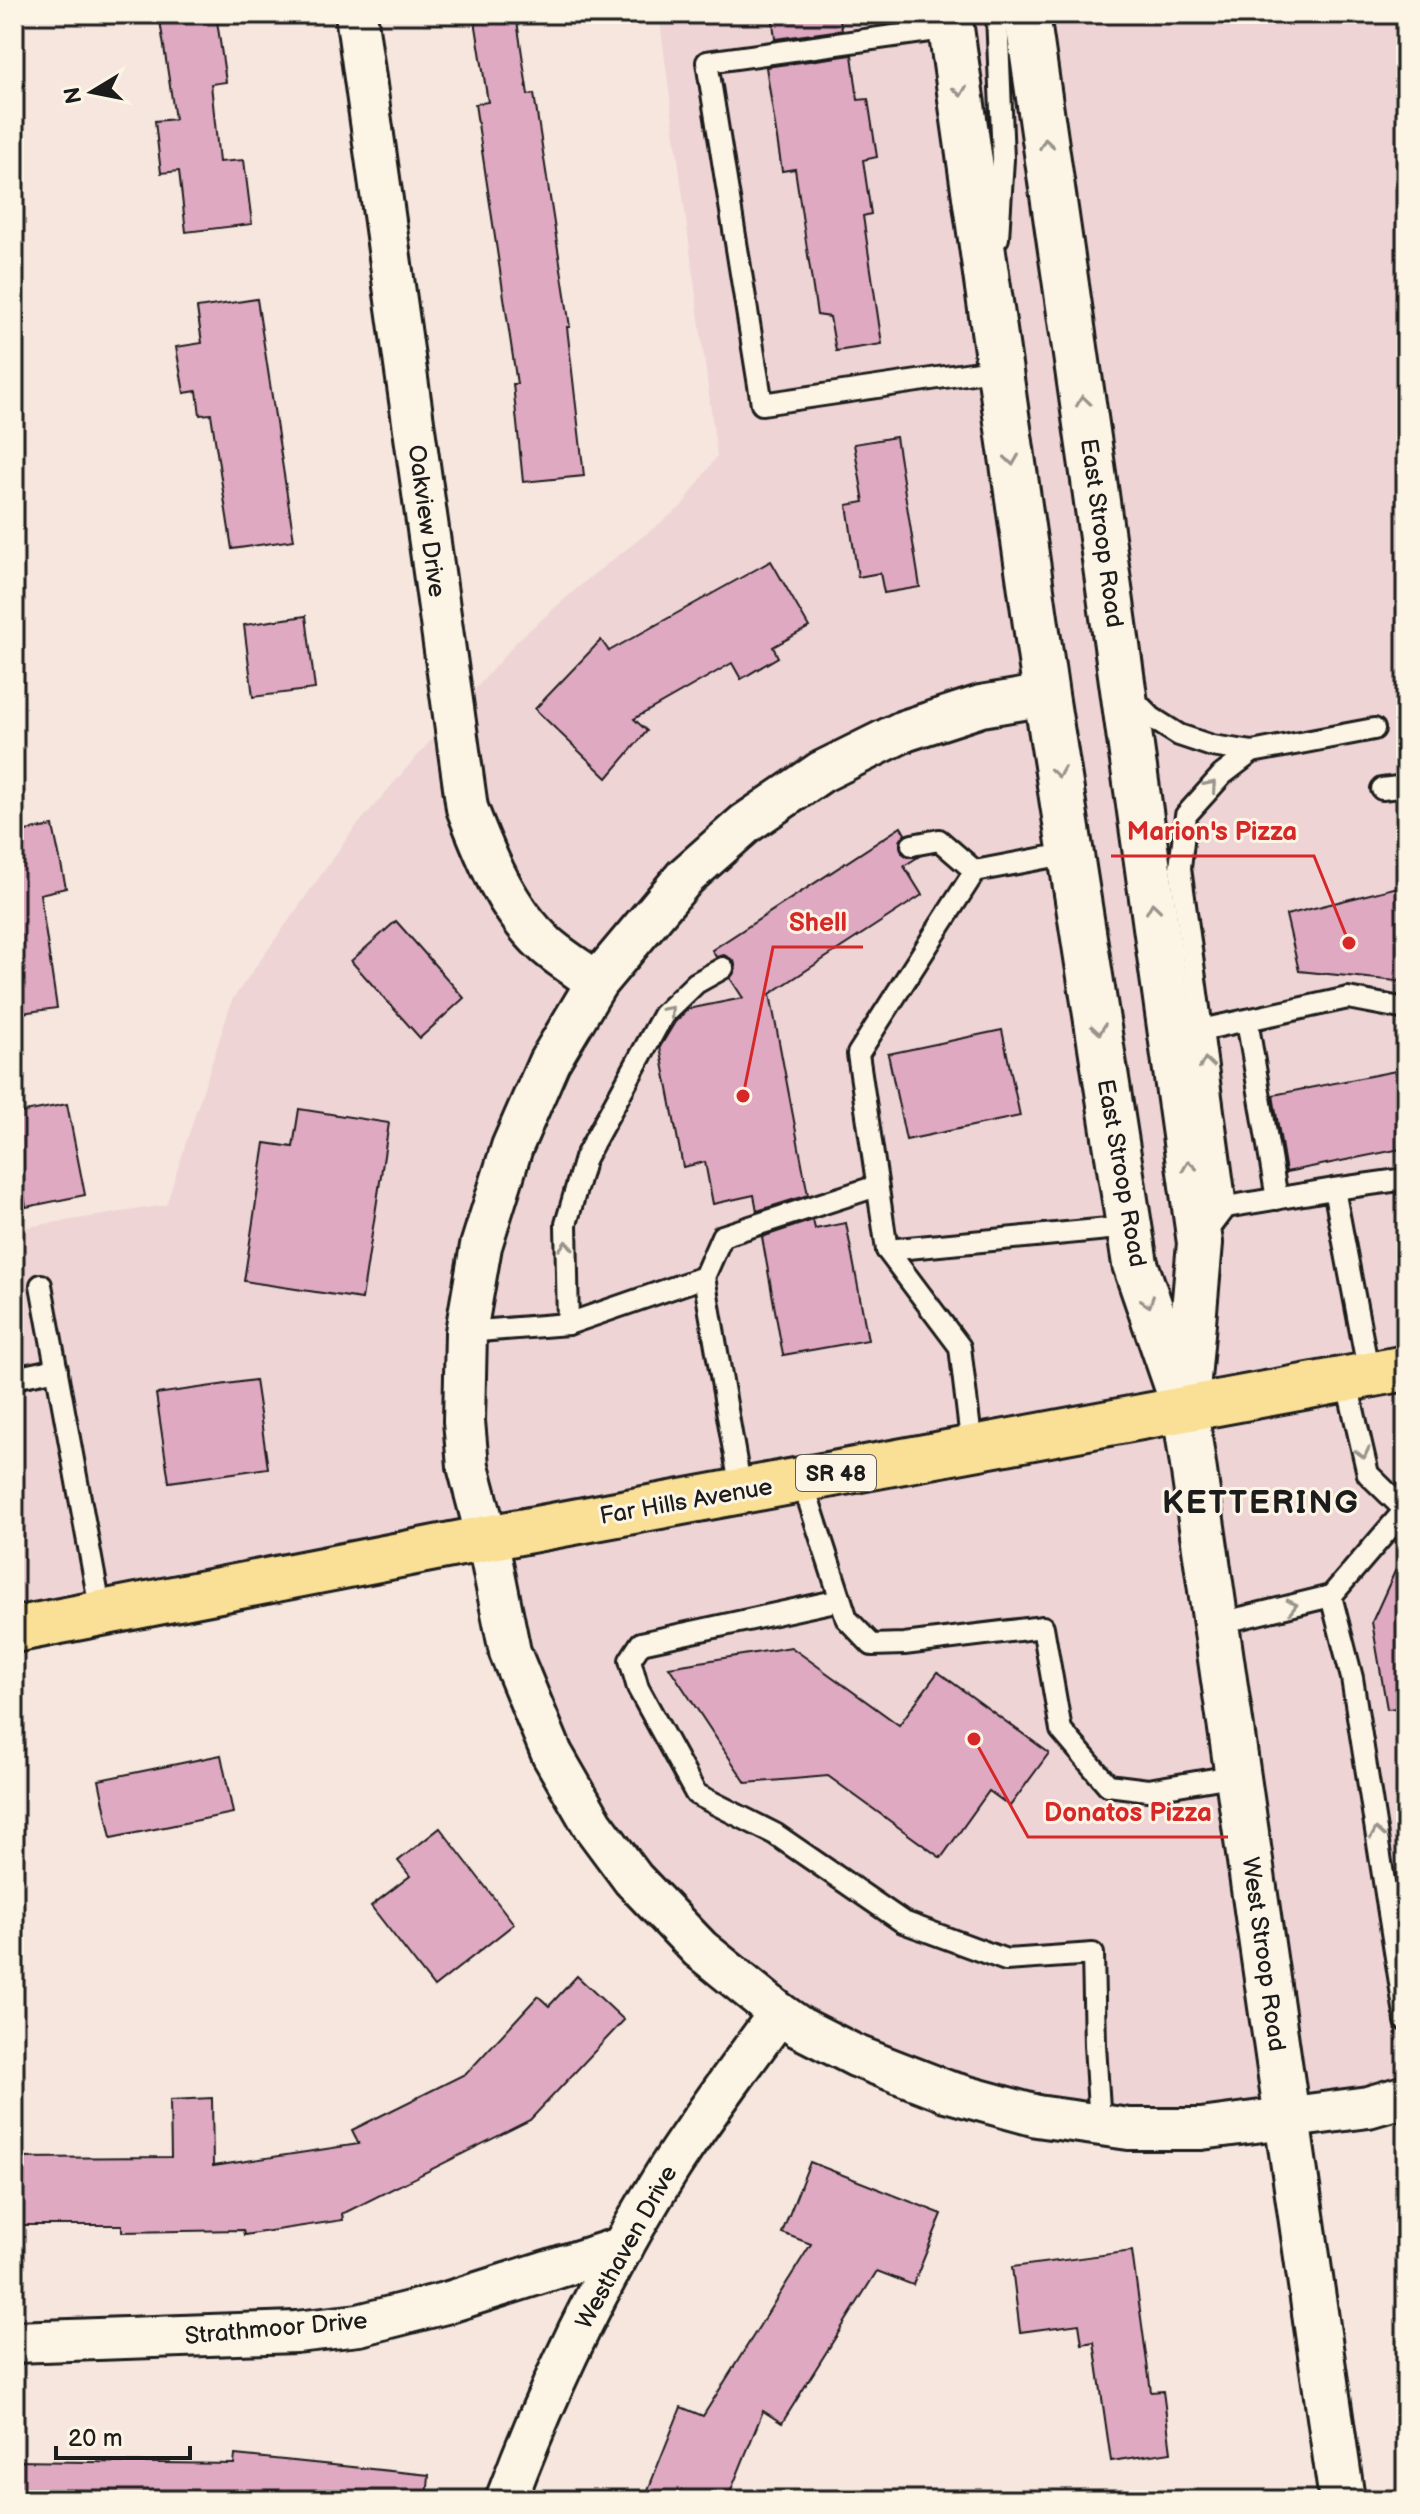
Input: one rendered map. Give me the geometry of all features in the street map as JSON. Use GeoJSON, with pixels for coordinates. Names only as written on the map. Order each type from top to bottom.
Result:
{"type":"FeatureCollection","features":[{"type":"Feature","properties":{"kind":"main road","name":"East Stroop Road"},"geometry":{"type":"LineString","coordinates":[[1027,14],[1200,1243],[1185,1409]]}},
{"type":"Feature","properties":{"kind":"main road","name":"East Stroop Road"},"geometry":{"type":"LineString","coordinates":[[950,21],[1046,695],[1135,1264],[1185,1409]]}},
{"type":"Feature","properties":{"kind":"main road","name":"Far Hills Avenue"},"geometry":{"type":"LineString","coordinates":[[14,1630],[487,1538],[1374,1374]]}},
{"type":"Feature","properties":{"kind":"main road","name":"West Stroop Road"},"geometry":{"type":"LineString","coordinates":[[1185,1409],[1342,2500]]}},
{"type":"Feature","properties":{"kind":"street","name":"Oakview Drive"},"geometry":{"type":"LineString","coordinates":[[356,14],[467,808],[490,867],[520,915],[546,945],[597,982]]}},
{"type":"Feature","properties":{"kind":"street"},"geometry":{"type":"LineString","coordinates":[[1046,695],[981,706],[904,731],[821,772],[745,824],[685,877],[597,982],[549,1062],[512,1147],[481,1246],[466,1332],[464,1421],[468,1466],[487,1538],[510,1652],[552,1754],[593,1825],[633,1879],[700,1949],[779,2013],[799,2027],[856,2056],[946,2091],[1037,2116],[1129,2129],[1201,2129],[1368,2107],[1406,2096]]}},
{"type":"Feature","properties":{"kind":"street","name":"Westhaven Drive"},"geometry":{"type":"LineString","coordinates":[[506,2500],[523,2453],[577,2334],[623,2247],[672,2165],[779,2013]]}},
{"type":"Feature","properties":{"kind":"street","name":"Strathmoor Drive"},"geometry":{"type":"LineString","coordinates":[[14,2342],[296,2332],[359,2325],[449,2302],[623,2247]]}},
{"type":"Feature","properties":{"kind":"lane"},"geometry":{"type":"LineString","coordinates":[[993,317],[1003,159],[997,14]]}},
{"type":"Feature","properties":{"kind":"lane"},"geometry":{"type":"LineString","coordinates":[[950,21],[707,62],[762,404],[999,369]]}},
{"type":"Feature","properties":{"kind":"lane"},"geometry":{"type":"LineString","coordinates":[[1123,690],[1152,718],[1179,735],[1212,746],[1252,752],[1374,729]]}},
{"type":"Feature","properties":{"kind":"lane"},"geometry":{"type":"LineString","coordinates":[[1200,1243],[1226,1207],[1180,868],[1186,815],[1222,775],[1252,752]]}},
{"type":"Feature","properties":{"kind":"lane"},"geometry":{"type":"LineString","coordinates":[[1382,789],[1406,786]]}},
{"type":"Feature","properties":{"kind":"lane"},"geometry":{"type":"LineString","coordinates":[[912,845],[939,840],[975,871]]}},
{"type":"Feature","properties":{"kind":"lane"},"geometry":{"type":"LineString","coordinates":[[972,1448],[960,1347],[887,1250],[858,1054],[975,871],[1071,853]]}},
{"type":"Feature","properties":{"kind":"lane"},"geometry":{"type":"LineString","coordinates":[[568,1324],[566,1224],[585,1158],[663,1015],[696,983],[723,968]]}},
{"type":"Feature","properties":{"kind":"lane"},"geometry":{"type":"LineString","coordinates":[[1201,1030],[1348,998],[1406,1009]]}},
{"type":"Feature","properties":{"kind":"lane"},"geometry":{"type":"LineString","coordinates":[[1247,1020],[1277,1199]]}},
{"type":"Feature","properties":{"kind":"lane"},"geometry":{"type":"LineString","coordinates":[[1226,1207],[1406,1179]]}},
{"type":"Feature","properties":{"kind":"lane"},"geometry":{"type":"LineString","coordinates":[[741,1491],[704,1277],[722,1236],[877,1186]]}},
{"type":"Feature","properties":{"kind":"lane"},"geometry":{"type":"LineString","coordinates":[[1216,1624],[1331,1596],[1405,1511],[1368,1474],[1374,1374],[1334,1189]]}},
{"type":"Feature","properties":{"kind":"lane"},"geometry":{"type":"LineString","coordinates":[[887,1250],[1129,1227]]}},
{"type":"Feature","properties":{"kind":"lane"},"geometry":{"type":"LineString","coordinates":[[466,1332],[568,1324],[704,1277]]}},
{"type":"Feature","properties":{"kind":"lane"},"geometry":{"type":"LineString","coordinates":[[41,1285],[101,1613]]}},
{"type":"Feature","properties":{"kind":"lane"},"geometry":{"type":"LineString","coordinates":[[14,1378],[57,1369]]}},
{"type":"Feature","properties":{"kind":"lane"},"geometry":{"type":"LineString","coordinates":[[802,1480],[847,1619],[872,1645],[1043,1627],[1061,1730],[1108,1785],[1148,1790],[1238,1775]]}},
{"type":"Feature","properties":{"kind":"lane"},"geometry":{"type":"LineString","coordinates":[[1331,1596],[1352,1678],[1406,2021]]}},
{"type":"Feature","properties":{"kind":"lane"},"geometry":{"type":"LineString","coordinates":[[840,1600],[641,1643],[630,1660],[638,1688],[696,1794],[775,1834],[903,1922],[1006,1960],[1093,1954],[1100,2125]]}},
{"type":"Feature","properties":{"kind":"shaded area"},"geometry":{"type":"Polygon","coordinates":[[[659,14],[1406,14],[1406,2096],[1129,2129],[799,2027],[593,1825],[487,1538],[14,1630],[14,1229],[166,1205],[232,1000],[353,830],[518,640],[589,578],[681,507],[717,456],[659,14]]]}},
{"type":"Feature","properties":{"kind":"building"},"geometry":{"type":"Polygon","coordinates":[[[159,14],[216,14],[226,82],[211,84],[219,162],[244,160],[252,224],[186,232],[179,171],[161,173],[155,121],[175,119],[159,14]]]}},
{"type":"Feature","properties":{"kind":"building"},"geometry":{"type":"Polygon","coordinates":[[[474,14],[516,14],[528,95],[534,94],[570,327],[567,327],[584,476],[523,482],[513,384],[517,384],[475,104],[488,102],[474,14]]]}},
{"type":"Feature","properties":{"kind":"building"},"geometry":{"type":"Polygon","coordinates":[[[772,14],[839,14],[842,30],[775,39],[772,14]]]}},
{"type":"Feature","properties":{"kind":"building"},"geometry":{"type":"Polygon","coordinates":[[[852,55],[858,100],[868,99],[877,157],[863,160],[871,214],[863,216],[882,344],[836,351],[830,317],[817,315],[795,169],[782,171],[766,67],[852,55]]]}},
{"type":"Feature","properties":{"kind":"building"},"geometry":{"type":"Polygon","coordinates":[[[257,299],[294,540],[232,549],[211,414],[200,415],[197,391],[184,393],[176,347],[202,343],[197,308],[257,299]]]}},
{"type":"Feature","properties":{"kind":"building"},"geometry":{"type":"Polygon","coordinates":[[[896,437],[920,587],[884,593],[880,573],[858,577],[847,505],[864,502],[854,444],[896,437]]]}},
{"type":"Feature","properties":{"kind":"building"},"geometry":{"type":"Polygon","coordinates":[[[771,561],[809,627],[773,647],[778,657],[741,679],[732,663],[634,719],[647,731],[607,778],[535,709],[601,640],[609,651],[771,561]]]}},
{"type":"Feature","properties":{"kind":"building"},"geometry":{"type":"Polygon","coordinates":[[[306,616],[315,689],[253,697],[244,625],[306,616]]]}},
{"type":"Feature","properties":{"kind":"building"},"geometry":{"type":"Polygon","coordinates":[[[53,826],[66,888],[40,894],[57,1008],[14,1014],[14,833],[53,826]]]}},
{"type":"Feature","properties":{"kind":"building"},"geometry":{"type":"Polygon","coordinates":[[[901,827],[905,834],[900,841],[902,853],[908,857],[918,857],[904,866],[922,895],[770,994],[808,1195],[757,1211],[754,1195],[713,1204],[705,1162],[683,1167],[660,1047],[675,1022],[688,1009],[743,998],[730,978],[736,969],[734,961],[724,955],[716,957],[712,950],[901,827]]]}},
{"type":"Feature","properties":{"kind":"building"},"geometry":{"type":"Polygon","coordinates":[[[1406,885],[1406,982],[1299,971],[1286,915],[1406,885]]]}},
{"type":"Feature","properties":{"kind":"building"},"geometry":{"type":"Polygon","coordinates":[[[396,921],[464,998],[420,1038],[351,961],[396,921]]]}},
{"type":"Feature","properties":{"kind":"building"},"geometry":{"type":"Polygon","coordinates":[[[1002,1030],[1020,1116],[906,1140],[888,1054],[1002,1030]]]}},
{"type":"Feature","properties":{"kind":"building"},"geometry":{"type":"Polygon","coordinates":[[[1406,1069],[1406,1148],[1286,1172],[1273,1095],[1406,1069]]]}},
{"type":"Feature","properties":{"kind":"building"},"geometry":{"type":"Polygon","coordinates":[[[67,1104],[85,1195],[26,1207],[14,1145],[14,1114],[67,1104]]]}},
{"type":"Feature","properties":{"kind":"building"},"geometry":{"type":"Polygon","coordinates":[[[299,1109],[389,1123],[362,1299],[244,1281],[265,1143],[293,1147],[299,1109]]]}},
{"type":"Feature","properties":{"kind":"building"},"geometry":{"type":"Polygon","coordinates":[[[813,1220],[815,1229],[846,1223],[868,1340],[783,1355],[762,1237],[813,1220]]]}},
{"type":"Feature","properties":{"kind":"building"},"geometry":{"type":"Polygon","coordinates":[[[255,1380],[268,1468],[169,1482],[156,1394],[255,1380]]]}},
{"type":"Feature","properties":{"kind":"building"},"geometry":{"type":"Polygon","coordinates":[[[1406,1547],[1406,1707],[1387,1709],[1372,1622],[1406,1547]]]}},
{"type":"Feature","properties":{"kind":"building"},"geometry":{"type":"Polygon","coordinates":[[[791,1647],[899,1725],[938,1672],[1049,1753],[1010,1806],[989,1791],[941,1858],[828,1776],[746,1783],[669,1667],[791,1647]]]}},
{"type":"Feature","properties":{"kind":"building"},"geometry":{"type":"Polygon","coordinates":[[[221,1755],[233,1813],[111,1838],[99,1780],[221,1755]]]}},
{"type":"Feature","properties":{"kind":"building"},"geometry":{"type":"Polygon","coordinates":[[[440,1828],[514,1924],[434,1987],[371,1906],[410,1876],[398,1861],[440,1828]]]}},
{"type":"Feature","properties":{"kind":"building"},"geometry":{"type":"Polygon","coordinates":[[[577,1976],[624,2020],[530,2120],[342,2214],[343,2220],[244,2235],[243,2230],[122,2232],[122,2225],[14,2225],[14,2158],[171,2157],[170,2100],[212,2098],[213,2166],[359,2144],[352,2130],[467,2073],[538,1996],[549,2006],[577,1976]]]}},
{"type":"Feature","properties":{"kind":"building"},"geometry":{"type":"Polygon","coordinates":[[[810,2162],[942,2214],[913,2285],[877,2271],[782,2423],[763,2411],[727,2500],[644,2500],[681,2407],[703,2416],[811,2244],[782,2233],[810,2162]]]}},
{"type":"Feature","properties":{"kind":"building"},"geometry":{"type":"Polygon","coordinates":[[[1132,2251],[1151,2392],[1163,2391],[1171,2452],[1111,2461],[1094,2342],[1082,2344],[1079,2324],[1020,2332],[1012,2267],[1132,2251]]]}},
{"type":"Feature","properties":{"kind":"building"},"geometry":{"type":"Polygon","coordinates":[[[235,2455],[429,2475],[427,2500],[14,2500],[14,2461],[234,2464],[235,2455]]]}},
{"type":"Feature","properties":{"kind":"place","name":"Marion's Pizza"},"geometry":{"type":"Point","coordinates":[1349,943]}},
{"type":"Feature","properties":{"kind":"place","name":"Shell"},"geometry":{"type":"Point","coordinates":[743,1096]}},
{"type":"Feature","properties":{"kind":"place","name":"Donatos Pizza"},"geometry":{"type":"Point","coordinates":[974,1739]}},
{"type":"Feature","properties":{"kind":"district","name":"KETTERING"},"geometry":{"type":"Point","coordinates":[1261,1502]}}]}
